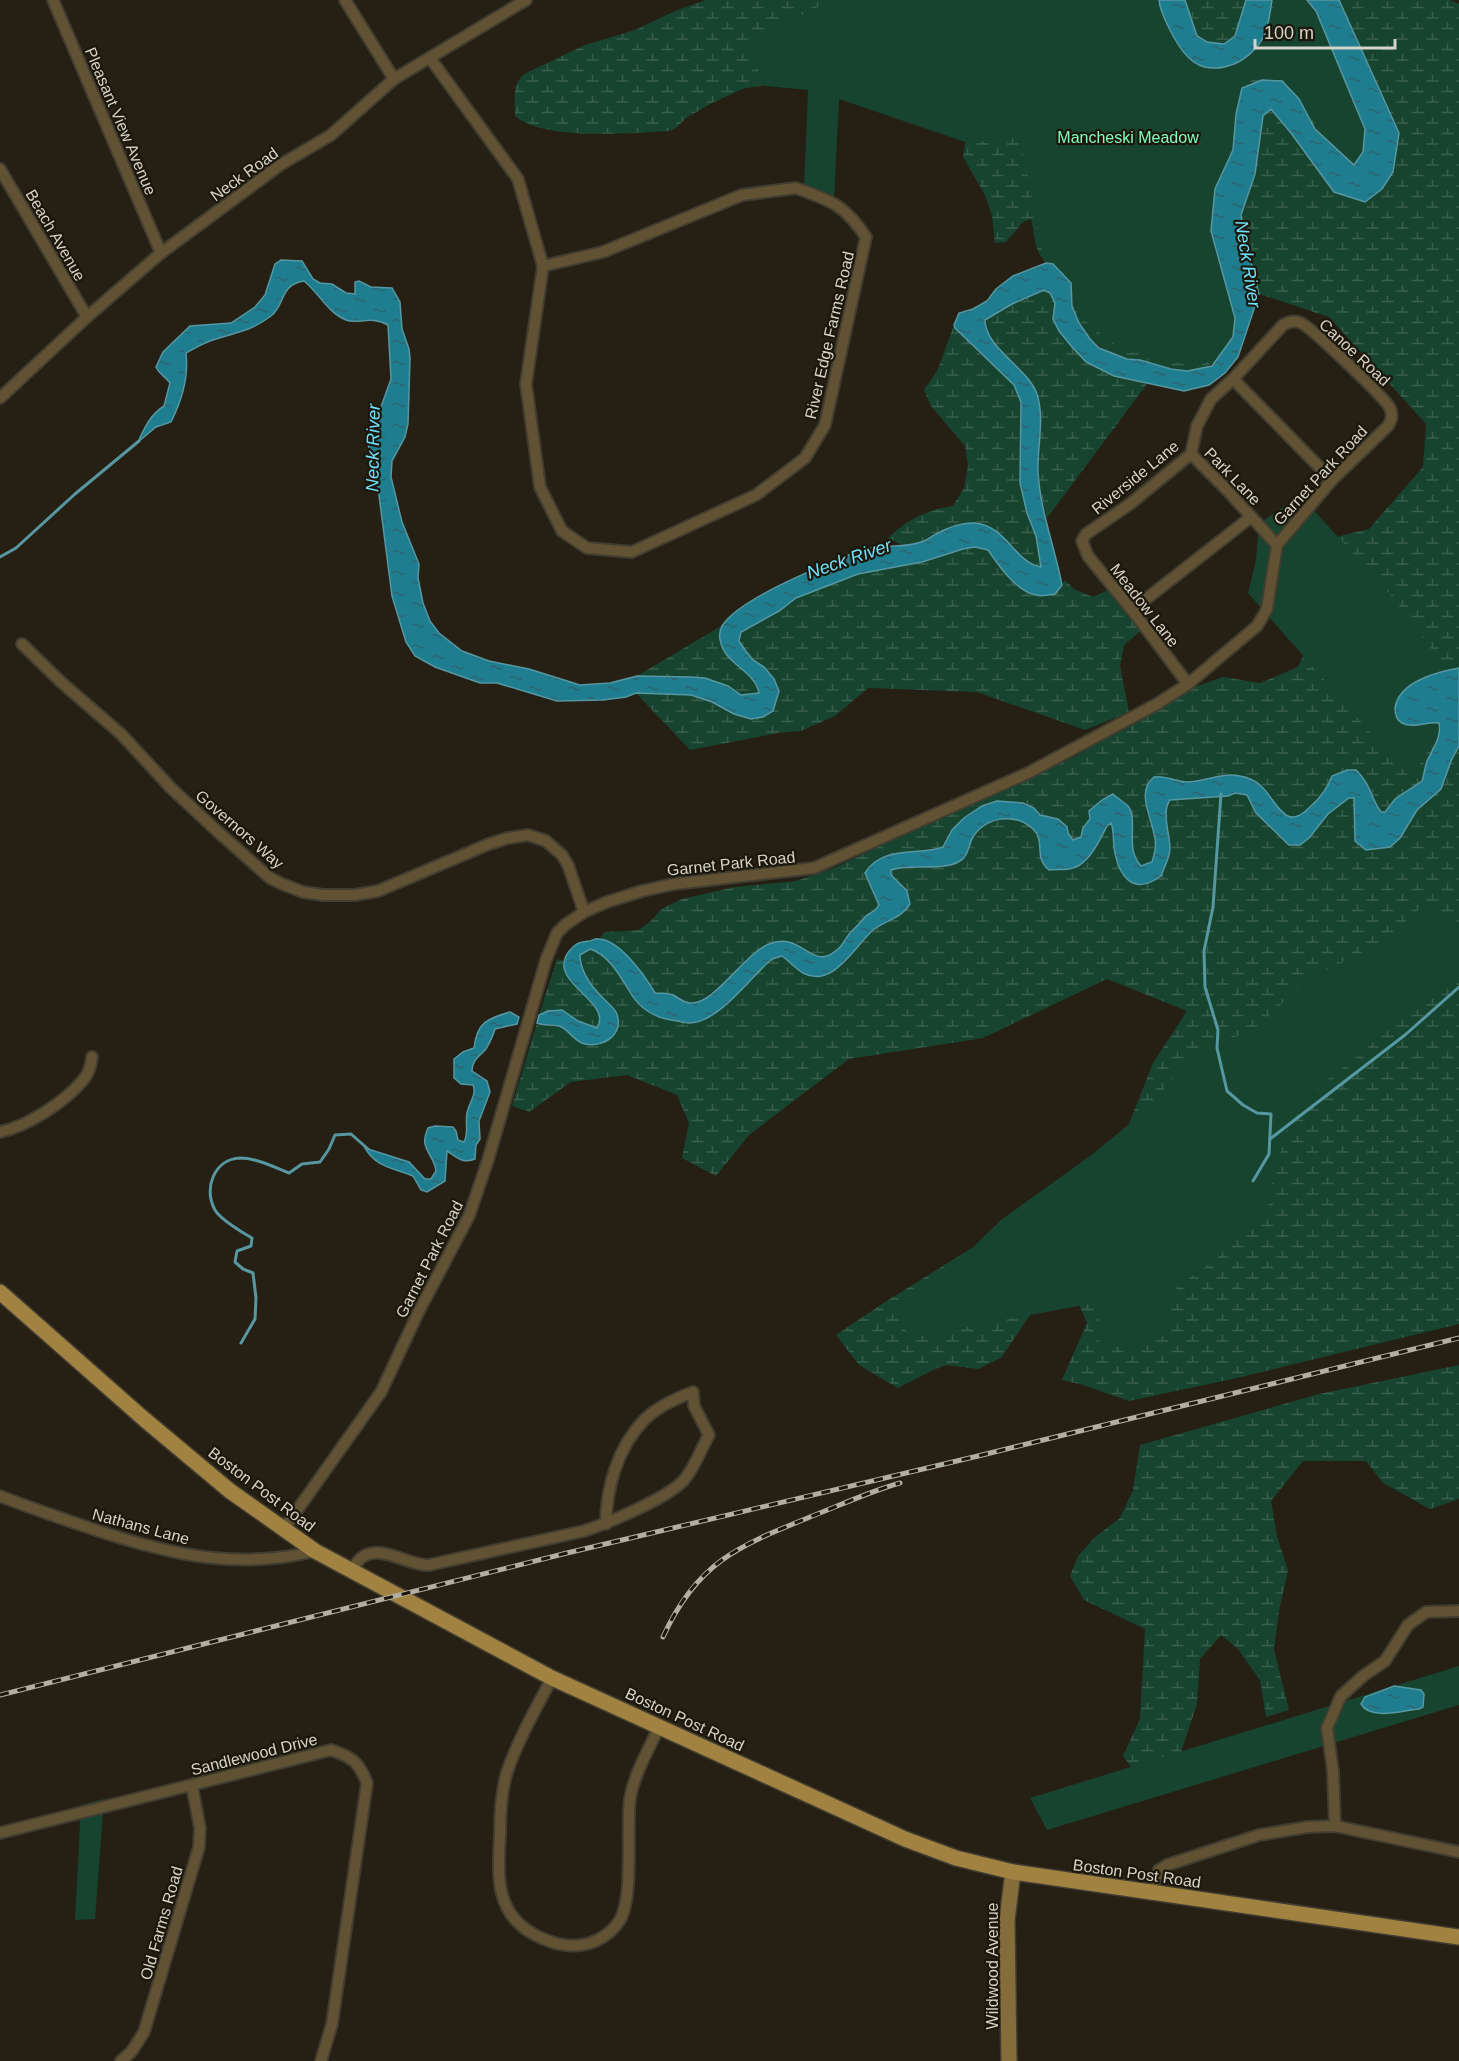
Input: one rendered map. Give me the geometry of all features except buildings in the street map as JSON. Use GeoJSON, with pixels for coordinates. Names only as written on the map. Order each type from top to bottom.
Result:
{"type":"FeatureCollection","features":[{"type":"Feature","properties":{"kind":"main road","name":"Boston Post Road"},"geometry":{"type":"LineString","coordinates":[[0,1292],[230,1491],[315,1551],[552,1677],[905,1839],[956,1858],[1012,1872],[1459,1937]]}},
{"type":"Feature","properties":{"kind":"street","name":"Pleasant View Avenue"},"geometry":{"type":"LineString","coordinates":[[53,0],[161,253]]}},
{"type":"Feature","properties":{"kind":"street"},"geometry":{"type":"LineString","coordinates":[[345,0],[394,79]]}},
{"type":"Feature","properties":{"kind":"street","name":"Neck Road"},"geometry":{"type":"LineString","coordinates":[[0,398],[87,317],[161,253],[280,165],[331,135],[394,79],[526,0]]}},
{"type":"Feature","properties":{"kind":"street","name":"River Edge Farms Road"},"geometry":{"type":"LineString","coordinates":[[430,58],[518,179],[543,266],[526,384],[540,487],[562,531],[587,548],[632,552],[756,495],[805,458],[825,425],[866,237],[853,218],[835,202],[796,188],[742,195],[603,252],[543,266]]}},
{"type":"Feature","properties":{"kind":"street","name":"Beach Avenue"},"geometry":{"type":"LineString","coordinates":[[0,169],[87,317]]}},
{"type":"Feature","properties":{"kind":"street","name":"Riverside Lane"},"geometry":{"type":"LineString","coordinates":[[1082,541],[1086,534],[1130,504],[1191,454],[1194,434],[1211,399],[1233,379],[1278,329],[1289,322]]}},
{"type":"Feature","properties":{"kind":"street","name":"Canoe Road"},"geometry":{"type":"LineString","coordinates":[[1289,322],[1302,324],[1310,330],[1368,384],[1386,403],[1392,415]]}},
{"type":"Feature","properties":{"kind":"street"},"geometry":{"type":"LineString","coordinates":[[1233,379],[1332,480]]}},
{"type":"Feature","properties":{"kind":"street","name":"Garnet Park Road"},"geometry":{"type":"LineString","coordinates":[[283,1530],[381,1392],[419,1311],[469,1216],[488,1160],[546,960],[557,933],[584,912],[607,902],[664,886],[802,871],[826,864],[1059,758],[1157,704],[1188,684],[1249,635],[1263,619],[1270,597],[1277,545],[1332,480],[1388,426],[1392,415]]}},
{"type":"Feature","properties":{"kind":"street","name":"Park Lane"},"geometry":{"type":"LineString","coordinates":[[1191,454],[1277,545]]}},
{"type":"Feature","properties":{"kind":"street"},"geometry":{"type":"LineString","coordinates":[[1132,610],[1251,517]]}},
{"type":"Feature","properties":{"kind":"street","name":"Meadow Lane"},"geometry":{"type":"LineString","coordinates":[[1082,541],[1088,556],[1188,684]]}},
{"type":"Feature","properties":{"kind":"street","name":"Governors Way"},"geometry":{"type":"LineString","coordinates":[[22,644],[61,682],[121,734],[195,810],[270,878],[282,884],[303,892],[323,895],[355,895],[378,891],[489,844],[508,838],[528,836],[546,842],[562,855],[568,865],[584,912]]}},
{"type":"Feature","properties":{"kind":"street"},"geometry":{"type":"LineString","coordinates":[[0,1132],[20,1127],[74,1089],[85,1078],[92,1058]]}},
{"type":"Feature","properties":{"kind":"street"},"geometry":{"type":"LineString","coordinates":[[351,1570],[360,1558],[369,1554],[386,1554],[416,1565],[429,1565],[567,1535],[606,1524],[677,1487],[690,1472],[709,1435],[694,1406],[693,1392],[651,1414],[627,1442],[613,1475],[606,1503],[606,1524]]}},
{"type":"Feature","properties":{"kind":"street","name":"Nathans Lane"},"geometry":{"type":"LineString","coordinates":[[0,1496],[122,1539],[175,1553],[251,1560],[293,1557],[315,1551]]}},
{"type":"Feature","properties":{"kind":"street"},"geometry":{"type":"LineString","coordinates":[[1335,1826],[1333,1771],[1327,1728],[1341,1696],[1363,1676],[1385,1661],[1408,1625],[1426,1612],[1459,1611]]}},
{"type":"Feature","properties":{"kind":"street"},"geometry":{"type":"LineString","coordinates":[[552,1677],[506,1774],[500,1811],[499,1876],[503,1900],[512,1916],[532,1933],[555,1944],[575,1947],[591,1944],[609,1932],[619,1921],[627,1891],[631,1797],[659,1727]]}},
{"type":"Feature","properties":{"kind":"street","name":"Sandlewood Drive"},"geometry":{"type":"LineString","coordinates":[[0,1833],[331,1750],[349,1756],[362,1768],[368,1783],[332,2024],[321,2061]]}},
{"type":"Feature","properties":{"kind":"street","name":"Old Farms Road"},"geometry":{"type":"LineString","coordinates":[[121,2061],[132,2051],[144,2032],[199,1847],[200,1828],[192,1786]]}},
{"type":"Feature","properties":{"kind":"street"},"geometry":{"type":"LineString","coordinates":[[1149,1893],[1159,1870],[1167,1865],[1259,1835],[1308,1827],[1335,1826],[1459,1852]]}},
{"type":"Feature","properties":{"kind":"street","name":"Wildwood Avenue"},"geometry":{"type":"LineString","coordinates":[[1010,2061],[1007,1920],[1012,1872]]}},
{"type":"Feature","properties":{"kind":"green space","name":"Mancheski Meadow"},"geometry":{"type":"Polygon","coordinates":[[[706,0],[1159,0],[1188,58],[1264,36],[1272,0],[1307,0],[1354,165],[1315,129],[1299,99],[1236,114],[1218,359],[1199,369],[1177,370],[1163,367],[1112,353],[1092,340],[1083,330],[1076,317],[1069,290],[1038,251],[1031,219],[1023,222],[1006,242],[995,243],[992,216],[985,195],[963,157],[970,114],[788,82],[738,91],[686,118],[676,128],[669,131],[612,134],[567,132],[528,124],[515,116],[516,87],[526,73],[585,45],[635,30],[675,11],[706,0]]]}},
{"type":"Feature","properties":{"kind":"green space","name":"Mancheski Meadow"},"geometry":{"type":"Polygon","coordinates":[[[831,0],[1170,0],[1201,57],[1262,38],[1278,0],[1311,0],[1373,124],[1371,173],[1334,156],[1312,119],[1283,80],[1270,75],[1262,75],[1249,82],[1242,94],[1234,121],[1239,313],[1233,337],[1218,359],[1208,362],[1180,363],[1137,352],[1123,351],[1078,315],[1068,285],[1044,261],[1019,132],[971,144],[839,99],[834,198],[804,189],[808,90],[765,86],[747,44],[831,0]]]}},
{"type":"Feature","properties":{"kind":"green space"},"geometry":{"type":"Polygon","coordinates":[[[1185,0],[1246,0],[1235,36],[1224,44],[1207,42],[1197,36],[1185,0]]]}},
{"type":"Feature","properties":{"kind":"green space"},"geometry":{"type":"Polygon","coordinates":[[[1339,0],[1450,0],[1459,4],[1459,668],[1445,671],[1440,730],[1426,763],[1422,781],[1390,805],[1385,812],[1381,812],[1376,805],[1329,785],[1304,814],[1290,818],[1270,800],[1229,774],[1183,782],[1162,776],[1154,777],[1146,811],[1155,836],[1156,847],[1152,862],[1141,866],[1134,851],[1129,808],[1125,803],[1106,797],[1094,807],[1081,837],[1073,841],[1067,827],[1058,819],[1040,815],[1034,808],[964,818],[952,830],[943,847],[878,859],[865,874],[879,905],[830,955],[822,958],[811,953],[750,956],[721,985],[698,1003],[688,1003],[671,994],[655,993],[631,961],[617,948],[600,938],[605,932],[639,930],[661,909],[682,899],[735,887],[796,881],[834,868],[1074,757],[1192,688],[1223,677],[1260,683],[1298,667],[1314,632],[1336,537],[1369,529],[1423,467],[1426,424],[1329,317],[1259,294],[1244,236],[1241,215],[1255,174],[1263,116],[1271,109],[1334,192],[1393,172],[1399,133],[1339,0]]]}},
{"type":"Feature","properties":{"kind":"green space"},"geometry":{"type":"Polygon","coordinates":[[[1044,290],[1053,297],[1055,322],[1076,351],[1103,371],[1147,384],[1047,518],[1038,473],[1040,404],[1032,385],[992,340],[985,321],[1012,304],[1044,290]]]}},
{"type":"Feature","properties":{"kind":"green space"},"geometry":{"type":"Polygon","coordinates":[[[954,325],[974,348],[1014,385],[1021,402],[1020,467],[1027,513],[1036,536],[1041,567],[1030,564],[1006,540],[975,523],[959,524],[934,534],[926,541],[904,546],[888,538],[918,516],[953,506],[964,488],[968,466],[965,446],[931,406],[924,390],[937,371],[954,325]]]}},
{"type":"Feature","properties":{"kind":"green space"},"geometry":{"type":"Polygon","coordinates":[[[1300,495],[1394,599],[1445,668],[1401,694],[1433,704],[1444,731],[1427,747],[1413,781],[1248,593],[1256,560],[1259,524],[1300,495]]]}},
{"type":"Feature","properties":{"kind":"green space"},"geometry":{"type":"Polygon","coordinates":[[[975,547],[988,550],[1000,567],[1055,594],[1065,580],[1074,589],[1093,597],[1110,589],[1143,629],[1124,645],[1120,666],[1129,712],[1085,730],[977,692],[868,688],[835,716],[801,731],[690,750],[636,693],[691,695],[723,707],[763,717],[764,667],[750,657],[744,648],[741,632],[779,611],[796,598],[858,574],[922,562],[975,547]]]}},
{"type":"Feature","properties":{"kind":"green space"},"geometry":{"type":"Polygon","coordinates":[[[723,625],[720,630],[737,665],[750,675],[760,693],[741,695],[717,683],[691,678],[637,676],[723,625]]]}},
{"type":"Feature","properties":{"kind":"green space"},"geometry":{"type":"Polygon","coordinates":[[[1459,746],[1459,1324],[1237,1378],[1129,1401],[1062,1380],[1087,1323],[1061,1269],[1001,1358],[978,1369],[946,1365],[898,1388],[859,1365],[836,1335],[999,1231],[1120,1147],[1153,1063],[1187,1011],[1107,979],[983,1038],[849,1059],[749,1135],[716,1176],[682,1158],[689,1123],[677,1095],[627,1075],[571,1082],[529,1112],[512,1106],[537,1023],[562,1027],[593,1044],[605,1043],[610,1004],[595,988],[583,969],[580,955],[590,949],[611,964],[636,1002],[717,1012],[771,959],[781,956],[803,973],[814,976],[824,975],[833,970],[843,963],[873,930],[898,916],[910,904],[901,886],[891,875],[891,870],[950,865],[968,852],[974,837],[984,827],[996,821],[1010,819],[1022,821],[1032,828],[1039,838],[1039,853],[1058,868],[1066,870],[1081,863],[1111,823],[1114,848],[1120,868],[1161,876],[1170,852],[1166,811],[1170,800],[1228,796],[1235,793],[1247,795],[1256,813],[1289,844],[1309,838],[1328,814],[1349,798],[1354,798],[1355,841],[1390,847],[1400,838],[1417,810],[1441,789],[1459,746]]]}},
{"type":"Feature","properties":{"kind":"green space"},"geometry":{"type":"Polygon","coordinates":[[[1428,901],[1459,928],[1459,972],[1422,997],[1357,1057],[1325,1081],[1290,1120],[1271,1187],[1270,1202],[1262,1215],[1217,1258],[1177,1287],[1170,1302],[1169,1335],[1099,1351],[1099,1302],[909,1338],[896,1307],[968,1252],[1001,1220],[1094,1153],[1133,1121],[1163,1090],[1202,1043],[1225,1042],[1258,1026],[1313,975],[1353,958],[1393,933],[1428,901]]]}},
{"type":"Feature","properties":{"kind":"green space"},"geometry":{"type":"Polygon","coordinates":[[[557,959],[563,961],[568,977],[597,1010],[601,1017],[598,1028],[578,1021],[570,1015],[539,1015],[557,959]]]}},
{"type":"Feature","properties":{"kind":"green space"},"geometry":{"type":"Polygon","coordinates":[[[1459,1365],[1459,1499],[1430,1509],[1383,1483],[1366,1461],[1303,1461],[1271,1501],[1277,1536],[1288,1570],[1274,1650],[1289,1710],[1266,1717],[1260,1680],[1238,1649],[1221,1635],[1200,1659],[1197,1704],[1177,1764],[1139,1778],[1123,1756],[1140,1719],[1145,1629],[1084,1600],[1070,1576],[1078,1556],[1095,1537],[1120,1518],[1133,1490],[1140,1445],[1319,1394],[1459,1365]]]}},
{"type":"Feature","properties":{"kind":"green space"},"geometry":{"type":"Polygon","coordinates":[[[1459,1666],[1459,1705],[1047,1830],[1030,1798],[1459,1666]]]}},
{"type":"Feature","properties":{"kind":"green space"},"geometry":{"type":"Polygon","coordinates":[[[104,1799],[95,1919],[75,1920],[81,1805],[104,1799]]]}},
{"type":"Feature","properties":{"kind":"water"},"geometry":{"type":"Polygon","coordinates":[[[1159,0],[1185,0],[1197,36],[1207,42],[1224,44],[1235,36],[1246,0],[1272,0],[1266,32],[1255,49],[1234,64],[1212,68],[1194,62],[1181,49],[1160,8],[1159,0]]]}},
{"type":"Feature","properties":{"kind":"water"},"geometry":{"type":"Polygon","coordinates":[[[1307,0],[1339,0],[1399,133],[1393,172],[1382,189],[1365,202],[1334,192],[1271,109],[1263,116],[1255,174],[1241,215],[1259,294],[1238,357],[1225,373],[1209,385],[1184,391],[1114,376],[1086,362],[1059,331],[1053,319],[1055,303],[1050,293],[1044,290],[1012,304],[985,320],[992,340],[1025,375],[1037,394],[1040,413],[1039,486],[1062,585],[1055,594],[1041,596],[1029,593],[1009,577],[988,550],[975,547],[922,562],[858,574],[796,598],[779,611],[741,632],[739,641],[753,660],[764,667],[774,679],[779,691],[773,711],[763,717],[751,719],[734,714],[712,702],[691,695],[636,693],[626,697],[603,700],[557,701],[497,683],[480,683],[435,667],[415,656],[406,642],[392,596],[376,472],[368,444],[370,428],[377,418],[391,379],[388,325],[370,320],[350,321],[339,317],[304,281],[290,286],[276,311],[264,321],[208,342],[186,353],[184,389],[171,422],[156,427],[138,442],[151,417],[164,406],[170,383],[156,367],[163,352],[190,326],[231,323],[255,307],[265,295],[275,264],[281,260],[302,261],[313,279],[320,283],[332,284],[346,293],[355,294],[355,282],[359,281],[371,287],[392,288],[400,302],[402,329],[410,358],[408,424],[405,437],[392,461],[391,477],[402,522],[419,564],[418,578],[423,603],[430,621],[439,633],[462,651],[489,661],[529,669],[580,685],[610,683],[637,676],[691,677],[705,678],[728,686],[741,695],[759,693],[752,678],[722,648],[721,628],[730,616],[757,597],[808,572],[862,550],[917,543],[960,524],[970,523],[986,526],[995,531],[1024,559],[1041,567],[1036,536],[1027,513],[1020,483],[1021,402],[1014,385],[955,328],[959,313],[973,309],[987,301],[996,289],[1013,276],[1046,263],[1053,264],[1071,283],[1072,306],[1079,323],[1099,348],[1127,359],[1140,360],[1171,369],[1187,371],[1212,366],[1233,337],[1235,318],[1211,231],[1215,189],[1233,150],[1236,114],[1242,88],[1262,80],[1282,81],[1299,99],[1315,129],[1354,165],[1363,152],[1365,129],[1316,11],[1307,0]]]}},
{"type":"Feature","properties":{"kind":"water"},"geometry":{"type":"Polygon","coordinates":[[[1459,668],[1459,746],[1441,789],[1417,810],[1400,838],[1390,847],[1366,850],[1355,841],[1354,798],[1349,798],[1328,814],[1309,838],[1300,845],[1289,845],[1256,813],[1247,795],[1235,793],[1228,796],[1170,800],[1166,811],[1170,848],[1168,859],[1161,876],[1142,884],[1128,880],[1123,874],[1116,857],[1111,823],[1082,864],[1069,869],[1049,870],[1042,860],[1039,839],[1033,829],[1018,820],[1001,819],[979,830],[960,861],[944,866],[891,870],[891,875],[907,891],[910,904],[898,916],[873,930],[834,971],[814,976],[803,973],[782,956],[772,959],[734,998],[712,1016],[689,1023],[666,1019],[645,1009],[633,997],[608,961],[590,949],[580,955],[582,967],[591,984],[616,1012],[618,1026],[615,1032],[606,1041],[592,1045],[578,1041],[559,1026],[537,1023],[539,1015],[548,1011],[562,1010],[578,1021],[597,1028],[600,1020],[598,1012],[572,983],[564,967],[567,954],[581,942],[598,939],[615,945],[638,969],[655,993],[671,994],[690,1003],[699,1002],[709,996],[750,957],[769,944],[781,941],[799,946],[821,957],[830,955],[879,905],[865,873],[872,864],[890,855],[943,847],[952,830],[964,818],[982,806],[997,801],[1023,803],[1034,808],[1040,815],[1058,819],[1067,827],[1073,840],[1081,837],[1083,828],[1090,819],[1089,811],[1113,794],[1128,806],[1131,812],[1133,851],[1141,866],[1152,862],[1155,852],[1155,837],[1145,797],[1146,789],[1154,777],[1185,782],[1226,775],[1246,777],[1261,786],[1283,812],[1295,817],[1302,814],[1318,799],[1332,776],[1347,770],[1356,770],[1365,780],[1381,812],[1385,812],[1395,799],[1422,781],[1440,728],[1439,723],[1407,725],[1400,722],[1395,710],[1398,699],[1404,691],[1420,679],[1459,668]]]}},
{"type":"Feature","properties":{"kind":"water"},"geometry":{"type":"Polygon","coordinates":[[[510,1012],[519,1017],[517,1024],[495,1029],[486,1049],[472,1067],[472,1071],[487,1081],[490,1092],[479,1121],[480,1139],[476,1145],[475,1159],[463,1161],[447,1151],[445,1181],[427,1192],[421,1190],[413,1176],[374,1159],[365,1148],[409,1162],[425,1179],[431,1179],[436,1171],[426,1147],[425,1135],[428,1128],[453,1127],[458,1140],[464,1142],[466,1135],[467,1113],[474,1088],[473,1085],[461,1084],[454,1078],[454,1059],[474,1048],[475,1039],[484,1023],[510,1012]]]}},
{"type":"Feature","properties":{"kind":"water"},"geometry":{"type":"Polygon","coordinates":[[[1394,1686],[1421,1690],[1424,1694],[1423,1707],[1380,1713],[1372,1712],[1361,1704],[1365,1697],[1394,1686]]]}},
{"type":"Feature","properties":{"kind":"waterway","name":"Neck River"},"geometry":{"type":"LineString","coordinates":[[0,557],[16,548],[75,494],[139,441]]}},
{"type":"Feature","properties":{"kind":"waterway"},"geometry":{"type":"LineString","coordinates":[[1221,794],[1213,907],[1204,951],[1205,987],[1218,1030],[1217,1048],[1227,1091],[1243,1105],[1257,1113],[1271,1114],[1269,1154],[1253,1181]]}},
{"type":"Feature","properties":{"kind":"waterway"},"geometry":{"type":"LineString","coordinates":[[1270,1139],[1405,1035],[1459,987]]}},
{"type":"Feature","properties":{"kind":"waterway"},"geometry":{"type":"LineString","coordinates":[[241,1343],[255,1319],[256,1298],[253,1273],[243,1269],[235,1262],[237,1251],[251,1246],[252,1238],[215,1210],[210,1193],[213,1176],[223,1164],[240,1158],[259,1161],[289,1173],[302,1164],[320,1162],[335,1135],[351,1134],[368,1149]]}},
{"type":"Feature","properties":{"kind":"railway"},"geometry":{"type":"LineString","coordinates":[[0,1695],[567,1553],[978,1456],[1459,1338]]}},
{"type":"Feature","properties":{"kind":"railway"},"geometry":{"type":"LineString","coordinates":[[663,1637],[691,1590],[724,1558],[765,1536],[900,1483]]}}]}
